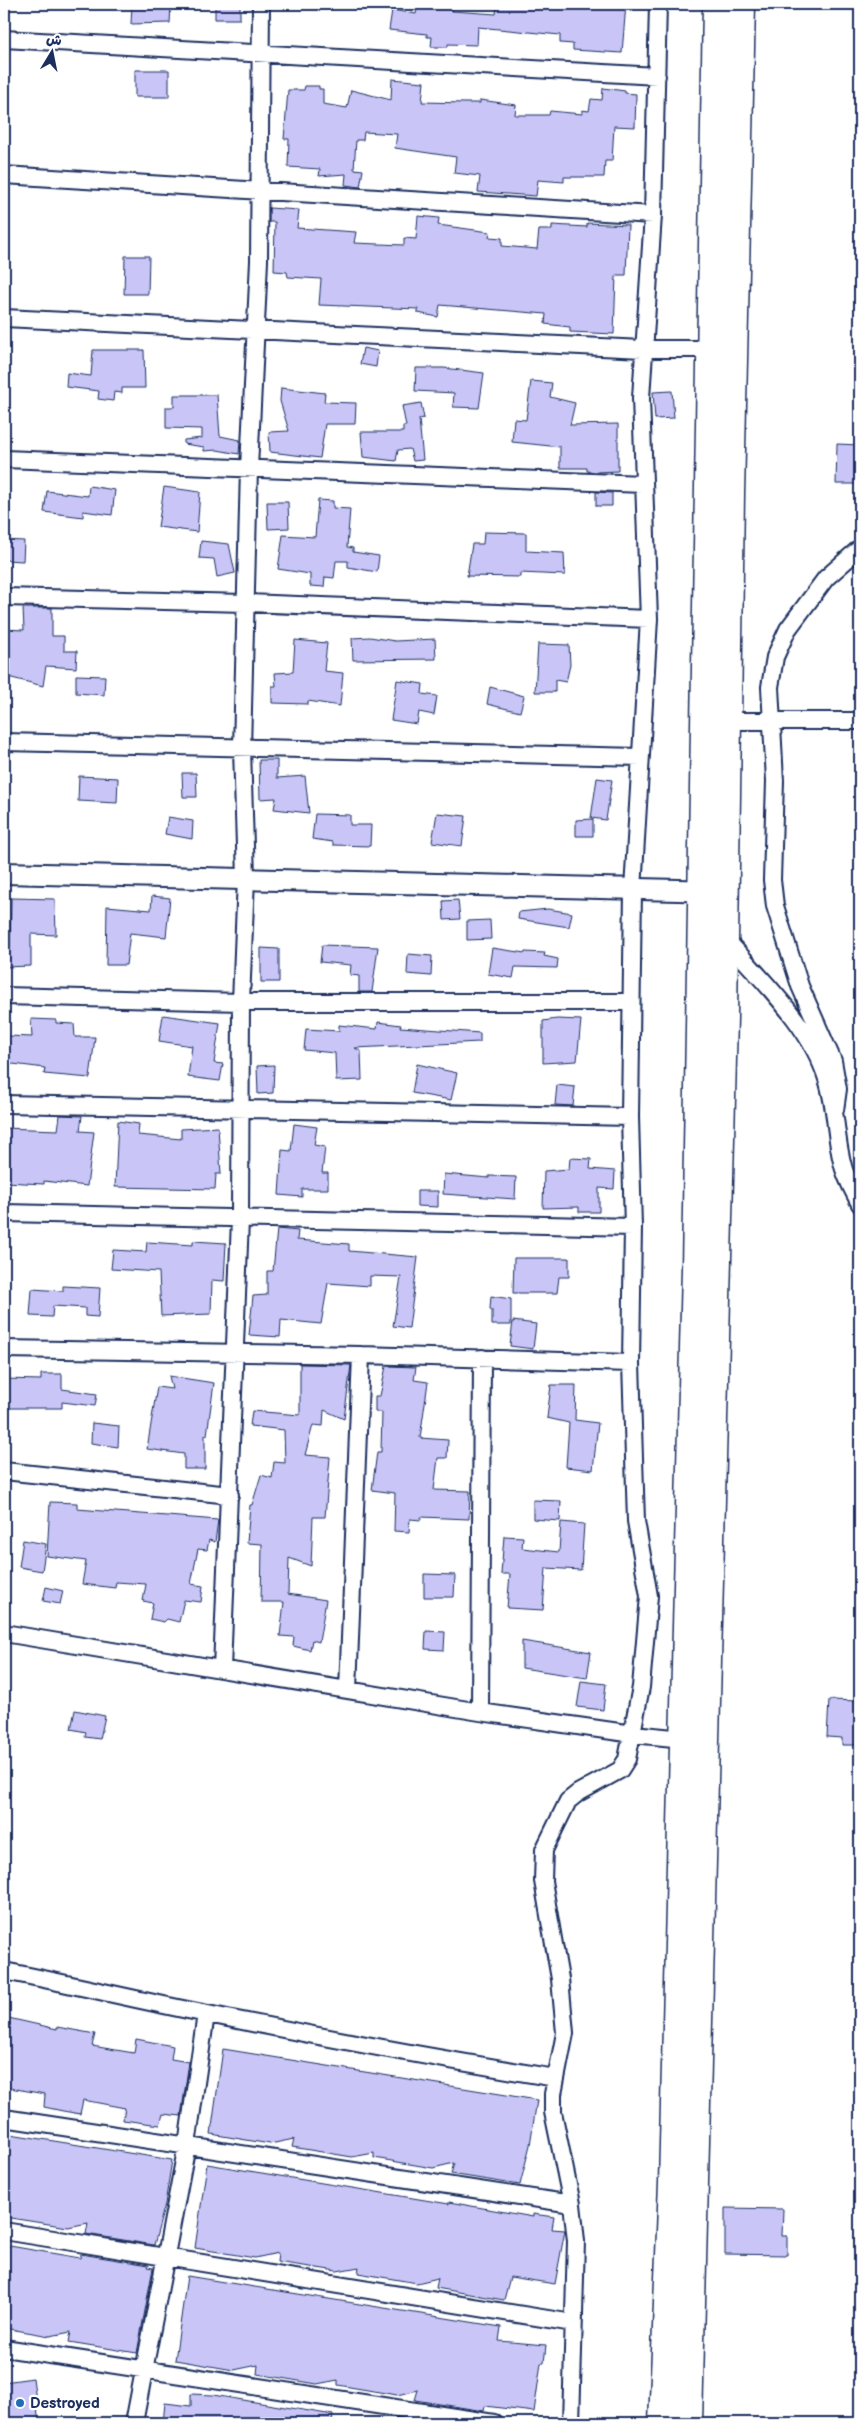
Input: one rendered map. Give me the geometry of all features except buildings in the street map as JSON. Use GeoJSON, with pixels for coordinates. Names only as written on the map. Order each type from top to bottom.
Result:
{"type":"FeatureCollection","features":[{"type":"Feature","properties":{"kind":"highway"},"geometry":{"type":"LineString","coordinates":[[663,2423],[673,2193],[684,1739],[713,891],[712,349],[716,4]]}},
{"type":"Feature","properties":{"kind":"highway"},"geometry":{"type":"LineString","coordinates":[[688,2423],[724,938],[713,891],[728,721],[730,494],[741,4]]}},
{"type":"Feature","properties":{"kind":"street"},"geometry":{"type":"LineString","coordinates":[[222,1669],[240,1220],[240,1109],[246,878],[242,749],[249,468],[257,329],[261,4]]}},
{"type":"Feature","properties":{"kind":"street"},"geometry":{"type":"LineString","coordinates":[[571,2423],[576,2241],[572,2204],[552,2112],[556,2078],[565,2033],[560,1979],[543,1881],[544,1850],[568,1801],[578,1792],[620,1770],[627,1759],[642,1677],[649,1596],[636,1521],[631,1363],[633,1227],[630,1117],[633,890],[649,619],[641,398],[653,215],[658,4]]}},
{"type":"Feature","properties":{"kind":"street"},"geometry":{"type":"LineString","coordinates":[[4,39],[657,76]]}},
{"type":"Feature","properties":{"kind":"street"},"geometry":{"type":"LineString","coordinates":[[4,175],[653,215]]}},
{"type":"Feature","properties":{"kind":"street"},"geometry":{"type":"LineString","coordinates":[[4,318],[643,349],[712,349]]}},
{"type":"Feature","properties":{"kind":"street"},"geometry":{"type":"LineString","coordinates":[[4,459],[643,484]]}},
{"type":"Feature","properties":{"kind":"street"},"geometry":{"type":"LineString","coordinates":[[835,1110],[838,1089],[833,1061],[800,986],[775,906],[772,880],[775,781],[770,687],[775,657],[788,629],[826,578],[860,548]]}},
{"type":"Feature","properties":{"kind":"street"},"geometry":{"type":"LineString","coordinates":[[4,597],[245,603],[649,619]]}},
{"type":"Feature","properties":{"kind":"street"},"geometry":{"type":"LineString","coordinates":[[728,721],[860,721]]}},
{"type":"Feature","properties":{"kind":"street"},"geometry":{"type":"LineString","coordinates":[[4,742],[641,757]]}},
{"type":"Feature","properties":{"kind":"street"},"geometry":{"type":"LineString","coordinates":[[4,873],[713,891]]}},
{"type":"Feature","properties":{"kind":"street"},"geometry":{"type":"LineString","coordinates":[[724,938],[797,1024],[815,1051],[826,1077],[835,1110],[842,1163],[860,1204]]}},
{"type":"Feature","properties":{"kind":"street"},"geometry":{"type":"LineString","coordinates":[[4,996],[242,1002],[631,1002]]}},
{"type":"Feature","properties":{"kind":"street"},"geometry":{"type":"LineString","coordinates":[[4,1104],[630,1117]]}},
{"type":"Feature","properties":{"kind":"street"},"geometry":{"type":"LineString","coordinates":[[4,1213],[240,1220],[633,1227]]}},
{"type":"Feature","properties":{"kind":"street"},"geometry":{"type":"LineString","coordinates":[[4,1349],[362,1355],[631,1363]]}},
{"type":"Feature","properties":{"kind":"street"},"geometry":{"type":"LineString","coordinates":[[348,1690],[362,1355]]}},
{"type":"Feature","properties":{"kind":"street"},"geometry":{"type":"LineString","coordinates":[[480,1712],[482,1358]]}},
{"type":"Feature","properties":{"kind":"street"},"geometry":{"type":"LineString","coordinates":[[4,1471],[230,1495]]}},
{"type":"Feature","properties":{"kind":"street"},"geometry":{"type":"LineString","coordinates":[[4,1633],[480,1712],[633,1734],[684,1739]]}},
{"type":"Feature","properties":{"kind":"street"},"geometry":{"type":"LineString","coordinates":[[4,1971],[206,2014],[428,2057],[556,2078]]}},
{"type":"Feature","properties":{"kind":"street"},"geometry":{"type":"LineString","coordinates":[[134,2423],[146,2370],[165,2256],[187,2145],[206,2014]]}},
{"type":"Feature","properties":{"kind":"street"},"geometry":{"type":"LineString","coordinates":[[4,2118],[572,2204]]}},
{"type":"Feature","properties":{"kind":"street"},"geometry":{"type":"LineString","coordinates":[[4,2231],[573,2323]]}},
{"type":"Feature","properties":{"kind":"street"},"geometry":{"type":"LineString","coordinates":[[4,2348],[494,2423]]}},
{"type":"Feature","properties":{"kind":"place","name":"Destroyed"},"geometry":{"type":"Point","coordinates":[20,2403]}}]}
